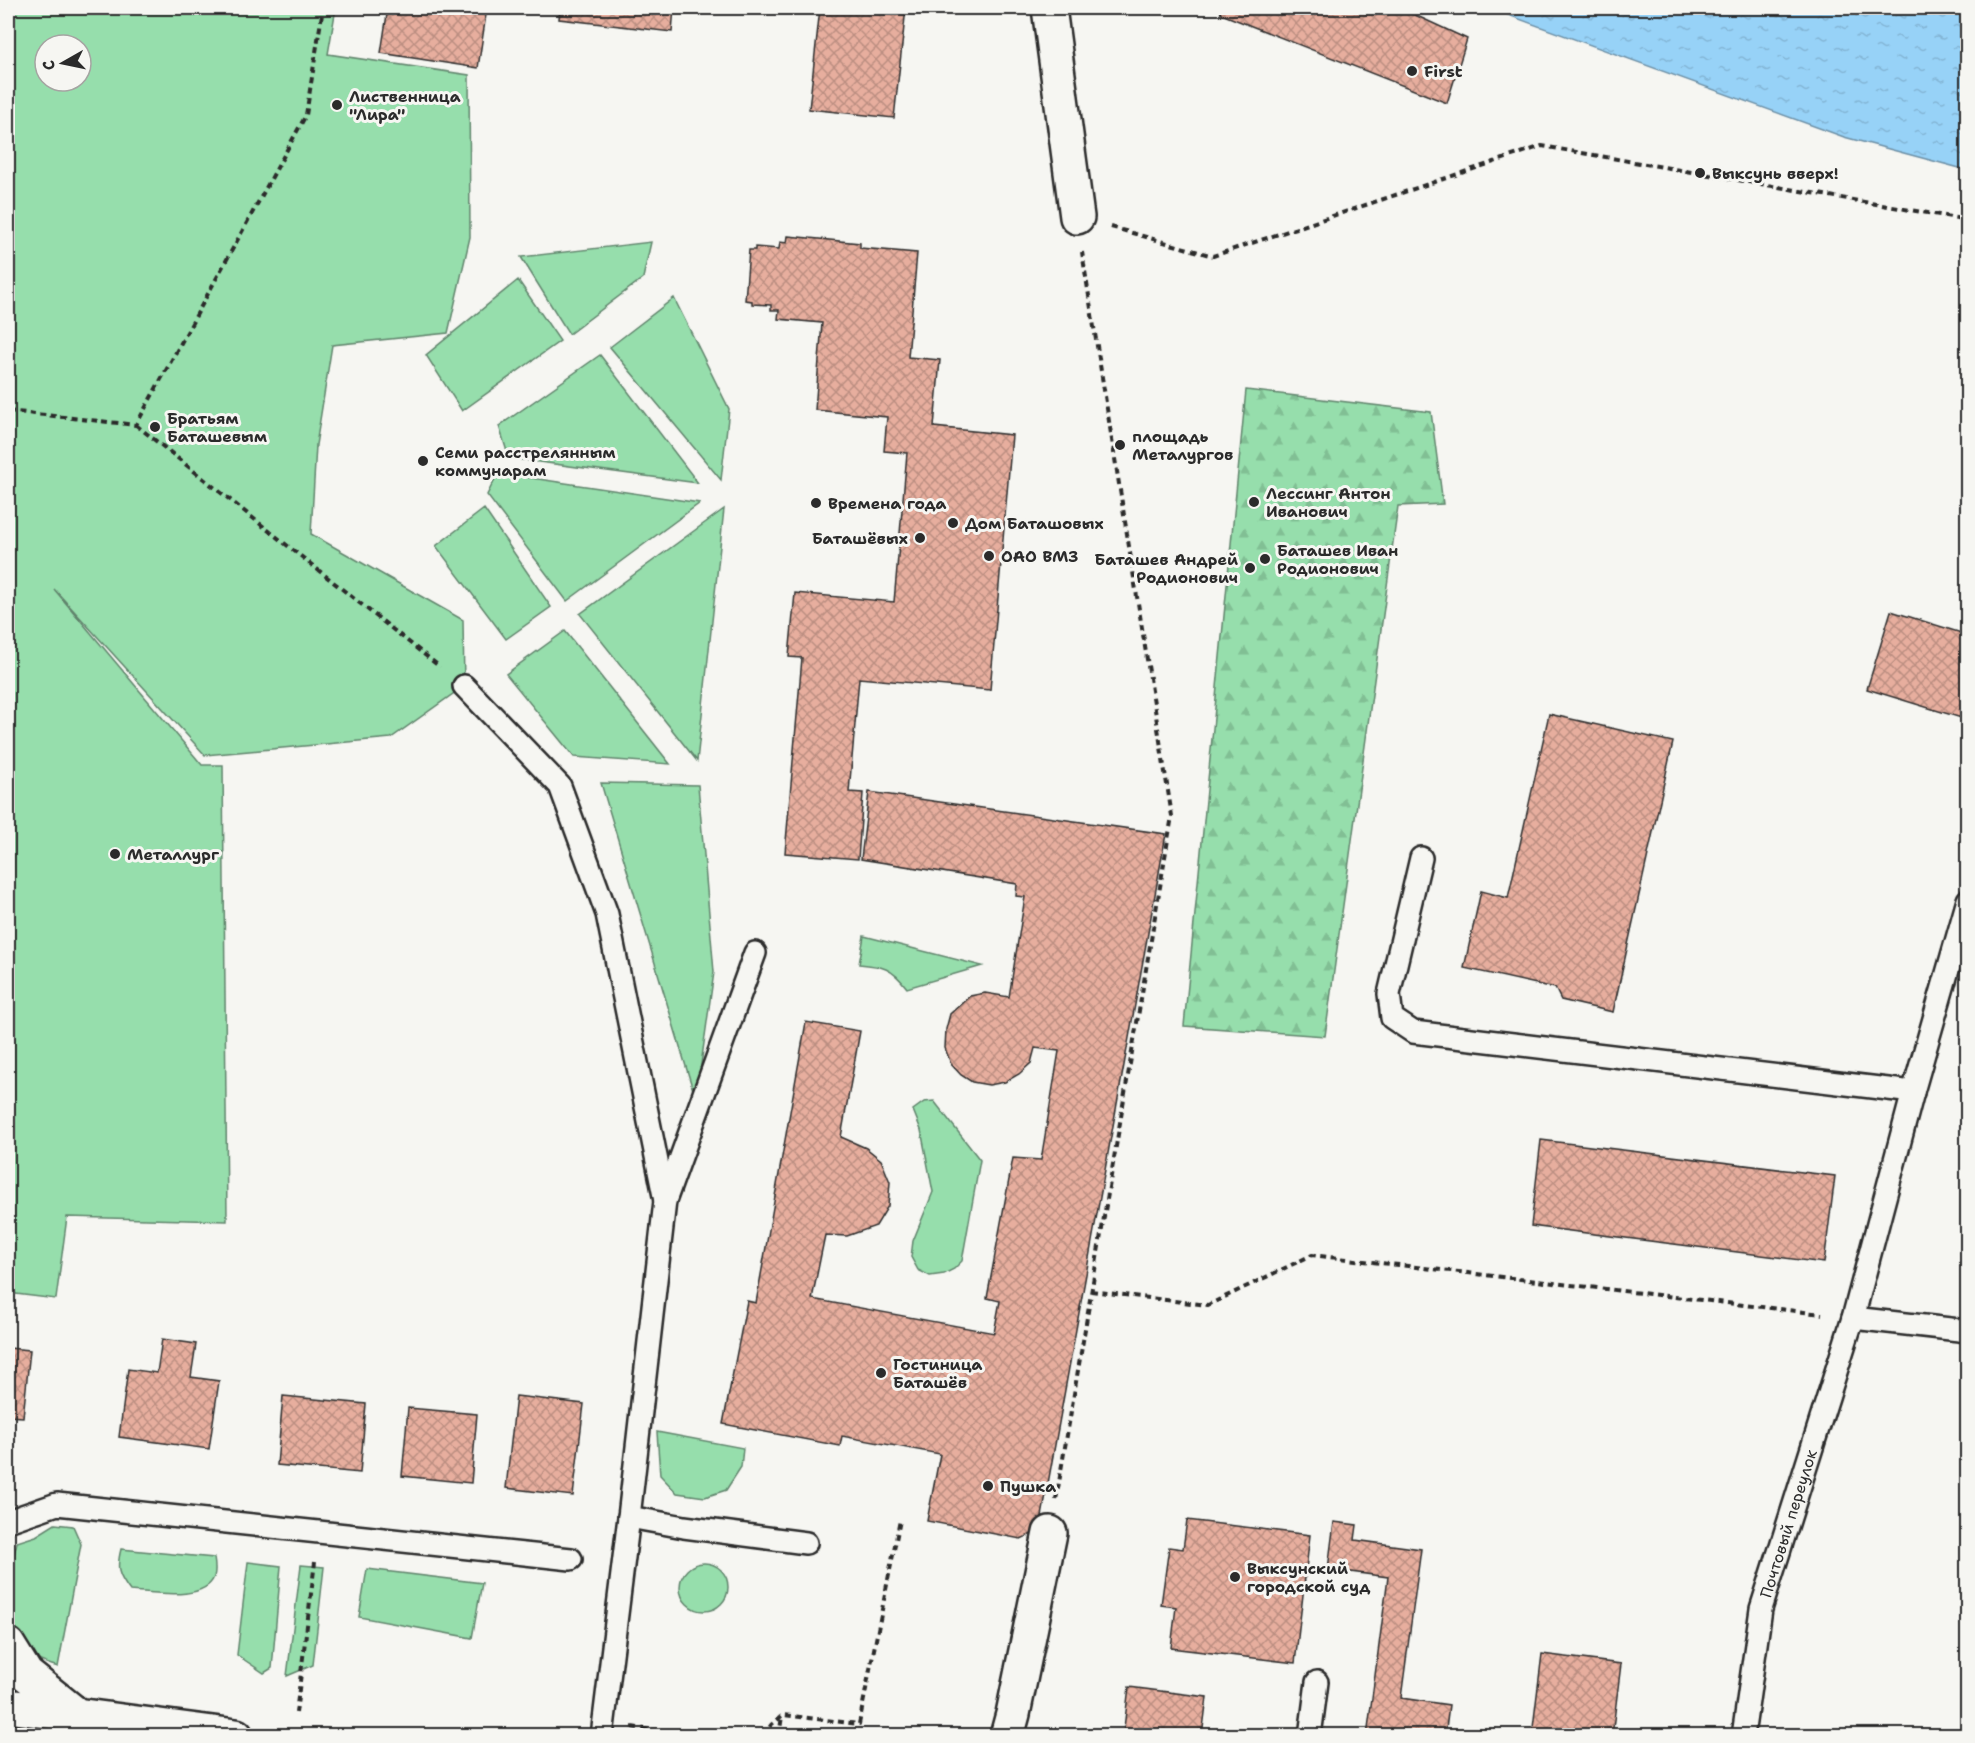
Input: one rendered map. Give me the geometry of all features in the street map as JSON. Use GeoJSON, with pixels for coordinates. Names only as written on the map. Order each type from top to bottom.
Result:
{"type":"FeatureCollection","features":[{"type":"Feature","properties":{"kind":"street"},"geometry":{"type":"LineString","coordinates":[[1049,8],[1077,217]]}},
{"type":"Feature","properties":{"kind":"street"},"geometry":{"type":"LineString","coordinates":[[1007,1736],[1050,1533]]}},
{"type":"Feature","properties":{"kind":"street"},"geometry":{"type":"LineString","coordinates":[[8,1645],[26,1674],[77,1716]]}},
{"type":"Feature","properties":{"kind":"street"},"geometry":{"type":"LineString","coordinates":[[8,1706],[236,1736]]}},
{"type":"Feature","properties":{"kind":"lane"},"geometry":{"type":"LineString","coordinates":[[464,687],[561,786],[607,914],[665,1201]]}},
{"type":"Feature","properties":{"kind":"lane"},"geometry":{"type":"LineString","coordinates":[[1421,858],[1389,994],[1392,1018],[1413,1032],[1913,1092]]}},
{"type":"Feature","properties":{"kind":"lane","name":"Почтовый переулок"},"geometry":{"type":"LineString","coordinates":[[1743,1736],[1761,1609],[1852,1317],[1968,900]]}},
{"type":"Feature","properties":{"kind":"lane"},"geometry":{"type":"LineString","coordinates":[[603,1729],[665,1201],[755,953]]}},
{"type":"Feature","properties":{"kind":"lane"},"geometry":{"type":"LineString","coordinates":[[1852,1317],[1968,1331]]}},
{"type":"Feature","properties":{"kind":"lane"},"geometry":{"type":"LineString","coordinates":[[8,1521],[57,1504],[571,1559]]}},
{"type":"Feature","properties":{"kind":"lane"},"geometry":{"type":"LineString","coordinates":[[629,1517],[684,1527],[806,1543]]}},
{"type":"Feature","properties":{"kind":"lane"},"geometry":{"type":"LineString","coordinates":[[1310,1736],[1317,1682]]}},
{"type":"Feature","properties":{"kind":"path"},"geometry":{"type":"LineString","coordinates":[[136,425],[306,115],[323,8]]}},
{"type":"Feature","properties":{"kind":"path"},"geometry":{"type":"LineString","coordinates":[[1050,1533],[1172,816],[1077,217],[1213,256],[1542,146],[1968,220]]}},
{"type":"Feature","properties":{"kind":"path"},"geometry":{"type":"LineString","coordinates":[[8,411],[136,425],[464,687]]}},
{"type":"Feature","properties":{"kind":"path"},"geometry":{"type":"LineString","coordinates":[[1091,1292],[1208,1305],[1312,1255],[1852,1317]]}},
{"type":"Feature","properties":{"kind":"path"},"geometry":{"type":"LineString","coordinates":[[764,1736],[771,1725],[783,1715],[859,1724],[900,1520]]}},
{"type":"Feature","properties":{"kind":"path"},"geometry":{"type":"LineString","coordinates":[[296,1713],[318,1532]]}},
{"type":"Feature","properties":{"kind":"path"},"geometry":{"type":"LineString","coordinates":[[779,1736],[783,1715]]}},
{"type":"Feature","properties":{"kind":"path"},"geometry":{"type":"LineString","coordinates":[[603,1729],[688,1736]]}},
{"type":"Feature","properties":{"kind":"green space"},"geometry":{"type":"Polygon","coordinates":[[[8,8],[336,8],[328,54],[469,75],[470,237],[448,333],[332,345],[316,445],[311,534],[463,620],[464,686],[391,738],[205,755],[54,589],[202,765],[223,765],[227,1221],[67,1217],[56,1299],[8,1293],[8,8]]]}},
{"type":"Feature","properties":{"kind":"green space"},"geometry":{"type":"Polygon","coordinates":[[[651,242],[643,278],[569,334],[521,257],[651,242]]]}},
{"type":"Feature","properties":{"kind":"green space"},"geometry":{"type":"Polygon","coordinates":[[[518,280],[560,341],[462,411],[426,355],[518,280]]]}},
{"type":"Feature","properties":{"kind":"green space"},"geometry":{"type":"Polygon","coordinates":[[[674,298],[729,409],[721,480],[610,347],[674,298]]]}},
{"type":"Feature","properties":{"kind":"green space"},"geometry":{"type":"Polygon","coordinates":[[[600,355],[698,483],[509,458],[499,426],[600,355]]]}},
{"type":"Feature","properties":{"kind":"green space"},"geometry":{"type":"Polygon","coordinates":[[[1246,390],[1431,412],[1443,504],[1398,506],[1325,1036],[1184,1026],[1246,390]]]}},
{"type":"Feature","properties":{"kind":"green space"},"geometry":{"type":"Polygon","coordinates":[[[498,473],[700,503],[567,601],[487,495],[498,473]]]}},
{"type":"Feature","properties":{"kind":"green space"},"geometry":{"type":"Polygon","coordinates":[[[484,509],[551,607],[506,639],[436,546],[484,509]]]}},
{"type":"Feature","properties":{"kind":"green space"},"geometry":{"type":"Polygon","coordinates":[[[724,509],[697,761],[580,614],[724,509]]]}},
{"type":"Feature","properties":{"kind":"green space"},"geometry":{"type":"Polygon","coordinates":[[[565,631],[670,764],[574,757],[506,674],[565,631]]]}},
{"type":"Feature","properties":{"kind":"green space"},"geometry":{"type":"Polygon","coordinates":[[[601,783],[698,785],[714,972],[696,1100],[601,783]]]}},
{"type":"Feature","properties":{"kind":"green space"},"geometry":{"type":"Polygon","coordinates":[[[864,936],[982,966],[907,988],[897,976],[886,969],[859,964],[864,936]]]}},
{"type":"Feature","properties":{"kind":"green space"},"geometry":{"type":"Polygon","coordinates":[[[934,1101],[980,1160],[962,1261],[954,1269],[944,1274],[930,1276],[918,1270],[911,1257],[913,1241],[933,1192],[921,1130],[913,1110],[924,1102],[934,1101]]]}},
{"type":"Feature","properties":{"kind":"green space"},"geometry":{"type":"Polygon","coordinates":[[[657,1432],[743,1448],[741,1467],[726,1490],[705,1497],[677,1493],[660,1475],[657,1432]]]}},
{"type":"Feature","properties":{"kind":"green space"},"geometry":{"type":"Polygon","coordinates":[[[55,1524],[73,1526],[81,1544],[58,1667],[35,1658],[22,1645],[15,1632],[9,1603],[11,1572],[17,1542],[36,1536],[55,1524]]]}},
{"type":"Feature","properties":{"kind":"green space"},"geometry":{"type":"Polygon","coordinates":[[[121,1549],[214,1558],[214,1577],[208,1585],[189,1593],[164,1594],[130,1591],[119,1572],[121,1549]]]}},
{"type":"Feature","properties":{"kind":"green space"},"geometry":{"type":"Polygon","coordinates":[[[248,1562],[281,1566],[272,1668],[264,1673],[237,1655],[248,1562]]]}},
{"type":"Feature","properties":{"kind":"green space"},"geometry":{"type":"Polygon","coordinates":[[[699,1563],[709,1563],[721,1570],[728,1582],[728,1592],[721,1604],[709,1611],[699,1611],[684,1600],[680,1592],[680,1582],[691,1567],[699,1563]]]}},
{"type":"Feature","properties":{"kind":"green space"},"geometry":{"type":"Polygon","coordinates":[[[301,1565],[324,1567],[313,1665],[287,1676],[301,1565]]]}},
{"type":"Feature","properties":{"kind":"green space"},"geometry":{"type":"Polygon","coordinates":[[[367,1569],[482,1583],[472,1638],[359,1617],[367,1569]]]}},
{"type":"Feature","properties":{"kind":"water"},"geometry":{"type":"Polygon","coordinates":[[[1489,8],[1967,8],[1967,170],[1844,137],[1489,8]]]}},
{"type":"Feature","properties":{"kind":"building"},"geometry":{"type":"Polygon","coordinates":[[[388,8],[487,8],[478,68],[381,53],[388,8]]]}},
{"type":"Feature","properties":{"kind":"building"},"geometry":{"type":"Polygon","coordinates":[[[560,8],[674,8],[672,32],[559,19],[560,8]]]}},
{"type":"Feature","properties":{"kind":"building"},"geometry":{"type":"Polygon","coordinates":[[[820,8],[906,8],[894,118],[809,109],[820,8]]]}},
{"type":"Feature","properties":{"kind":"building","name":"First"},"geometry":{"type":"Polygon","coordinates":[[[1220,8],[1400,8],[1467,39],[1447,103],[1221,14],[1220,8]]]}},
{"type":"Feature","properties":{"kind":"building","name":"Дом Баташовых"},"geometry":{"type":"Polygon","coordinates":[[[788,236],[860,243],[860,248],[917,253],[908,357],[940,360],[934,427],[1012,435],[990,690],[859,678],[849,792],[863,793],[858,859],[785,853],[802,658],[789,657],[795,593],[894,602],[907,453],[884,451],[887,417],[815,410],[822,323],[778,319],[779,310],[771,310],[771,305],[752,304],[752,301],[745,300],[749,250],[755,250],[755,247],[779,249],[780,242],[787,243],[788,236]]]}},
{"type":"Feature","properties":{"kind":"building"},"geometry":{"type":"Polygon","coordinates":[[[1891,611],[1968,635],[1968,720],[1867,689],[1891,611]]]}},
{"type":"Feature","properties":{"kind":"building"},"geometry":{"type":"Polygon","coordinates":[[[1549,714],[1673,742],[1613,1012],[1561,1000],[1555,988],[1464,968],[1481,891],[1508,898],[1549,714]]]}},
{"type":"Feature","properties":{"kind":"building"},"geometry":{"type":"Polygon","coordinates":[[[869,792],[1166,834],[1041,1522],[1032,1534],[1021,1539],[927,1521],[940,1454],[842,1436],[840,1446],[723,1424],[747,1301],[756,1303],[806,1022],[860,1031],[841,1137],[866,1148],[881,1160],[890,1182],[888,1206],[876,1226],[847,1236],[825,1235],[812,1299],[994,1333],[1000,1301],[987,1298],[1013,1158],[1041,1160],[1059,1051],[1035,1048],[1031,1063],[1019,1074],[1005,1082],[989,1085],[972,1082],[961,1075],[951,1064],[945,1048],[950,1014],[970,996],[985,993],[1009,997],[1025,897],[1016,896],[1017,884],[861,859],[869,792]]]}},
{"type":"Feature","properties":{"kind":"building"},"geometry":{"type":"Polygon","coordinates":[[[1541,1140],[1835,1176],[1824,1263],[1531,1226],[1541,1140]]]}},
{"type":"Feature","properties":{"kind":"building"},"geometry":{"type":"Polygon","coordinates":[[[162,1339],[196,1344],[191,1377],[219,1381],[209,1449],[119,1437],[128,1369],[157,1373],[162,1339]]]}},
{"type":"Feature","properties":{"kind":"building"},"geometry":{"type":"Polygon","coordinates":[[[8,1348],[30,1350],[23,1417],[8,1416],[8,1348]]]}},
{"type":"Feature","properties":{"kind":"building"},"geometry":{"type":"Polygon","coordinates":[[[283,1396],[366,1404],[360,1473],[277,1465],[283,1396]]]}},
{"type":"Feature","properties":{"kind":"building"},"geometry":{"type":"Polygon","coordinates":[[[516,1396],[584,1404],[573,1496],[506,1488],[516,1396]]]}},
{"type":"Feature","properties":{"kind":"building"},"geometry":{"type":"Polygon","coordinates":[[[408,1408],[477,1414],[471,1483],[402,1476],[408,1408]]]}},
{"type":"Feature","properties":{"kind":"building","name":"Выксунский городской суд"},"geometry":{"type":"Polygon","coordinates":[[[1187,1520],[1310,1535],[1295,1663],[1171,1648],[1176,1607],[1161,1605],[1169,1547],[1183,1549],[1187,1520]]]}},
{"type":"Feature","properties":{"kind":"building"},"geometry":{"type":"Polygon","coordinates":[[[1334,1522],[1357,1525],[1355,1540],[1421,1549],[1401,1698],[1449,1705],[1445,1736],[1367,1736],[1388,1577],[1328,1569],[1334,1522]]]}},
{"type":"Feature","properties":{"kind":"building"},"geometry":{"type":"Polygon","coordinates":[[[1542,1654],[1621,1664],[1612,1736],[1532,1736],[1542,1654]]]}},
{"type":"Feature","properties":{"kind":"building"},"geometry":{"type":"Polygon","coordinates":[[[1129,1687],[1207,1697],[1202,1736],[1123,1736],[1129,1687]]]}},
{"type":"Feature","properties":{"kind":"place","name":"First"},"geometry":{"type":"Point","coordinates":[1412,71]}},
{"type":"Feature","properties":{"kind":"place","name":"Лиственница \"Лира\""},"geometry":{"type":"Point","coordinates":[337,105]}},
{"type":"Feature","properties":{"kind":"place","name":"Выксунь вверх!"},"geometry":{"type":"Point","coordinates":[1700,173]}},
{"type":"Feature","properties":{"kind":"place","name":"Братьям Баташевым"},"geometry":{"type":"Point","coordinates":[155,427]}},
{"type":"Feature","properties":{"kind":"place","name":"площадь Металургов"},"geometry":{"type":"Point","coordinates":[1120,445]}},
{"type":"Feature","properties":{"kind":"place","name":"Семи расстрелянным коммунарам"},"geometry":{"type":"Point","coordinates":[423,461]}},
{"type":"Feature","properties":{"kind":"place","name":"Лессинг Антон Иванович"},"geometry":{"type":"Point","coordinates":[1254,502]}},
{"type":"Feature","properties":{"kind":"place","name":"Времена года"},"geometry":{"type":"Point","coordinates":[816,503]}},
{"type":"Feature","properties":{"kind":"place","name":"Дом Баташовых"},"geometry":{"type":"Point","coordinates":[953,523]}},
{"type":"Feature","properties":{"kind":"place","name":"Баташёвых"},"geometry":{"type":"Point","coordinates":[920,538]}},
{"type":"Feature","properties":{"kind":"place","name":"ОАО ВМЗ"},"geometry":{"type":"Point","coordinates":[989,556]}},
{"type":"Feature","properties":{"kind":"place","name":"Баташев Иван Родионович"},"geometry":{"type":"Point","coordinates":[1265,559]}},
{"type":"Feature","properties":{"kind":"place","name":"Баташев Андрей Родионович"},"geometry":{"type":"Point","coordinates":[1250,568]}},
{"type":"Feature","properties":{"kind":"place","name":"Металлург"},"geometry":{"type":"Point","coordinates":[115,854]}},
{"type":"Feature","properties":{"kind":"place","name":"Гостиница Баташёв"},"geometry":{"type":"Point","coordinates":[881,1373]}},
{"type":"Feature","properties":{"kind":"place","name":"Пушка"},"geometry":{"type":"Point","coordinates":[988,1486]}},
{"type":"Feature","properties":{"kind":"place","name":"Выксунский городской суд"},"geometry":{"type":"Point","coordinates":[1235,1577]}}]}
